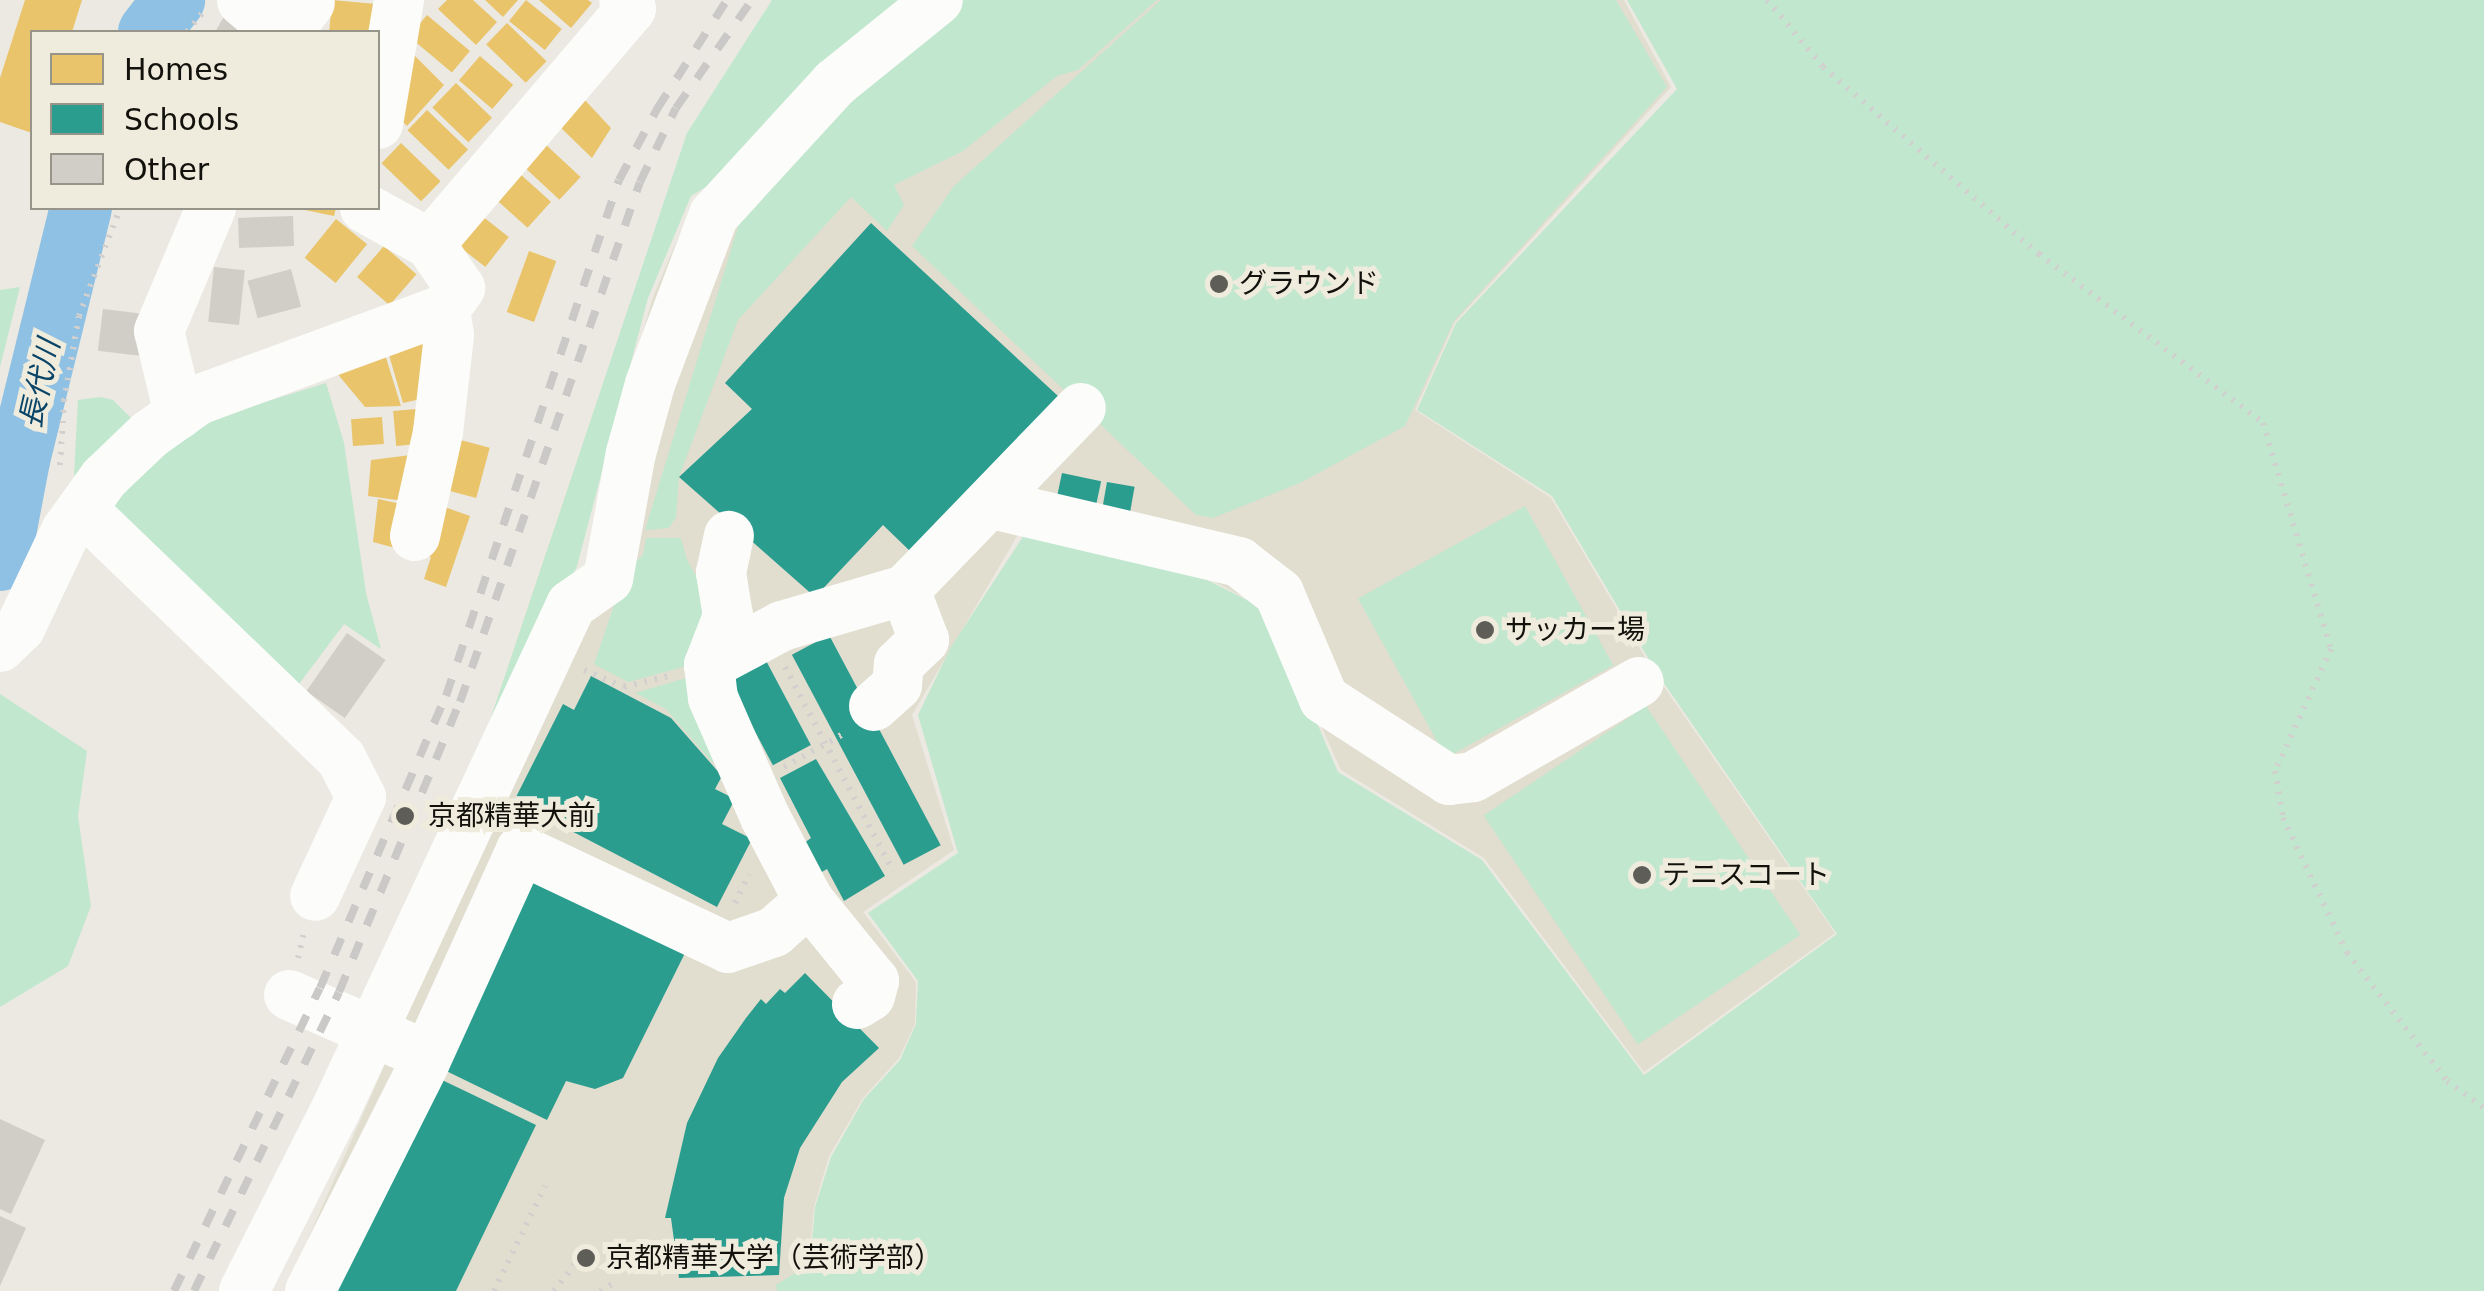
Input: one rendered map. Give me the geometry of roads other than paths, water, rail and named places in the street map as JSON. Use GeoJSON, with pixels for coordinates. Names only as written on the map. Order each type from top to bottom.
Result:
{"type":"FeatureCollection","features":[{"type":"Feature","properties":{"kind":"street"},"geometry":{"type":"LineString","coordinates":[[380,112],[399,0]]}},
{"type":"Feature","properties":{"kind":"street"},"geometry":{"type":"LineString","coordinates":[[430,244],[631,9],[624,0]]}},
{"type":"Feature","properties":{"kind":"street"},"geometry":{"type":"LineString","coordinates":[[244,1291],[336,1109],[572,605],[608,579],[631,453],[650,384],[714,215],[835,82],[938,0]]}},
{"type":"Feature","properties":{"kind":"street"},"geometry":{"type":"LineString","coordinates":[[242,1],[292,23]]}},
{"type":"Feature","properties":{"kind":"street"},"geometry":{"type":"LineString","coordinates":[[179,414],[159,330],[210,210]]}},
{"type":"Feature","properties":{"kind":"street"},"geometry":{"type":"LineString","coordinates":[[0,647],[20,628],[74,520],[104,478],[179,414],[198,400],[445,308],[460,288],[430,244],[370,210]]}},
{"type":"Feature","properties":{"kind":"street"},"geometry":{"type":"LineString","coordinates":[[415,536],[438,432],[448,336],[445,308]]}},
{"type":"Feature","properties":{"kind":"street"},"geometry":{"type":"LineString","coordinates":[[709,665],[782,626],[905,590],[1081,408]]}},
{"type":"Feature","properties":{"kind":"street"},"geometry":{"type":"LineString","coordinates":[[992,504],[1238,562],[1279,593],[1324,699],[1449,780],[1474,778],[1639,682]]}},
{"type":"Feature","properties":{"kind":"street"},"geometry":{"type":"LineString","coordinates":[[74,520],[341,758],[360,797],[314,896]]}},
{"type":"Feature","properties":{"kind":"street"},"geometry":{"type":"LineString","coordinates":[[730,536],[721,572],[728,616],[709,665],[714,698],[748,785],[810,901],[874,981],[870,996],[858,1004]]}},
{"type":"Feature","properties":{"kind":"street"},"geometry":{"type":"LineString","coordinates":[[866,716],[897,685],[899,664],[924,640],[905,590]]}},
{"type":"Feature","properties":{"kind":"street"},"geometry":{"type":"LineString","coordinates":[[310,1291],[416,1055],[521,850],[728,948],[774,932],[810,901]]}},
{"type":"Feature","properties":{"kind":"street"},"geometry":{"type":"LineString","coordinates":[[289,995],[416,1055]]}},
{"type":"Feature","properties":{"kind":"waterway","name":"長代川"},"geometry":{"type":"LineString","coordinates":[[151,30],[174,0]]}},
{"type":"Feature","properties":{"kind":"waterway","name":"長代川"},"geometry":{"type":"LineString","coordinates":[[0,560],[19,460],[81,210]]}},
{"type":"Feature","properties":{"kind":"railway"},"geometry":{"type":"LineString","coordinates":[[174,1291],[320,988],[446,696],[619,180],[657,109],[727,0]]}},
{"type":"Feature","properties":{"kind":"railway"},"geometry":{"type":"LineString","coordinates":[[194,1291],[339,992],[460,702],[640,182],[676,108],[752,0]]}},
{"type":"Feature","properties":{"kind":"place","name":"グラウンド"},"geometry":{"type":"Point","coordinates":[1219,284]}},
{"type":"Feature","properties":{"kind":"place","name":"サッカー場"},"geometry":{"type":"Point","coordinates":[1485,630]}},
{"type":"Feature","properties":{"kind":"place","name":"京都精華大前"},"geometry":{"type":"Point","coordinates":[405,816]}},
{"type":"Feature","properties":{"kind":"place","name":"テニスコート"},"geometry":{"type":"Point","coordinates":[1642,875]}},
{"type":"Feature","properties":{"kind":"place","name":"京都精華大学（芸術学部）"},"geometry":{"type":"Point","coordinates":[586,1258]}}]}
